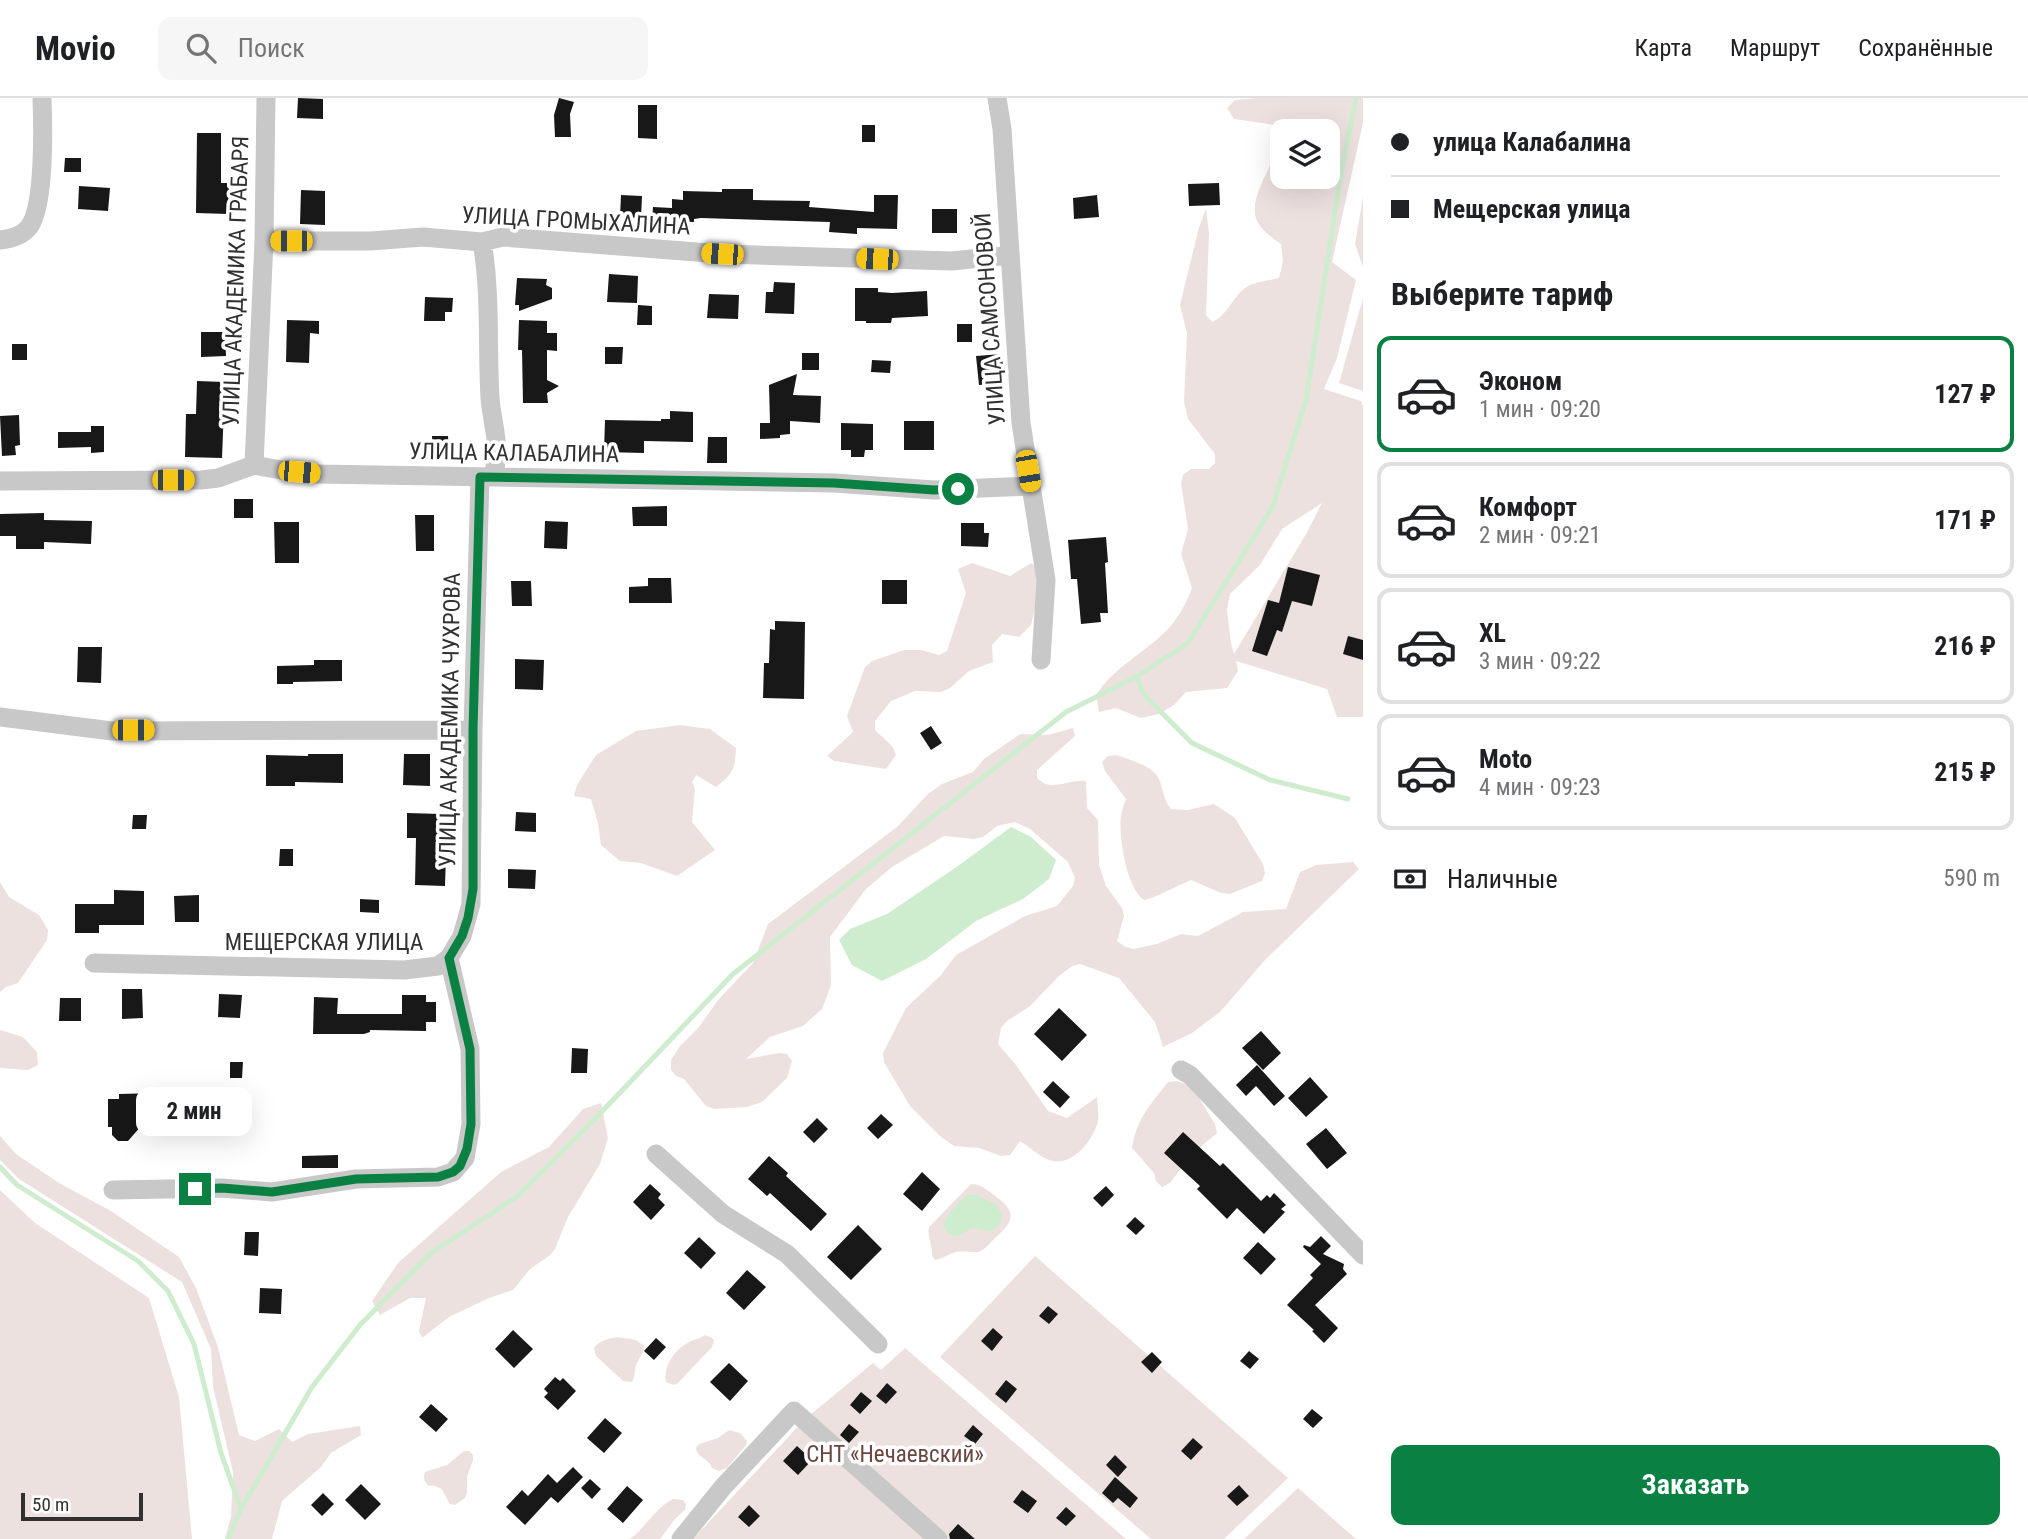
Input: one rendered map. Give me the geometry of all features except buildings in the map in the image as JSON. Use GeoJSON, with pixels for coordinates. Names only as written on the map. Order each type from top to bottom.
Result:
{"type":"FeatureCollection","features":[{"type":"Feature","properties":{"kind":"street"},"geometry":{"type":"LineString","coordinates":[[0,240],[19,235],[34,219],[41,168],[42,98]]}},
{"type":"Feature","properties":{"kind":"street","name":"УЛИЦА АКАДЕМИКА ГРАБАРЯ"},"geometry":{"type":"LineString","coordinates":[[254,465],[264,241],[265,98]]}},
{"type":"Feature","properties":{"kind":"street","name":"УЛИЦА САМСОНОВОЙ"},"geometry":{"type":"LineString","coordinates":[[997,98],[1002,129],[1019,400],[1046,580],[1041,660]]}},
{"type":"Feature","properties":{"kind":"street","name":"УЛИЦА ГРОМЫХАЛИНА"},"geometry":{"type":"LineString","coordinates":[[264,241],[371,241],[424,236],[482,242],[503,237],[698,252],[928,261],[1010,255]]}},
{"type":"Feature","properties":{"kind":"street","name":"УЛИЦА АКАДЕМИКА ЧУХРОВА"},"geometry":{"type":"LineString","coordinates":[[449,958],[462,936],[471,904],[473,730],[486,477],[498,459],[490,397],[488,293],[482,242]]}},
{"type":"Feature","properties":{"kind":"street","name":"УЛИЦА КАЛАБАЛИНА"},"geometry":{"type":"LineString","coordinates":[[0,481],[201,480],[218,478],[254,465],[317,474],[834,483],[934,490],[1031,486]]}},
{"type":"Feature","properties":{"kind":"street"},"geometry":{"type":"LineString","coordinates":[[0,718],[112,731],[473,730]]}},
{"type":"Feature","properties":{"kind":"street","name":"МЕЩЕРСКАЯ УЛИЦА"},"geometry":{"type":"LineString","coordinates":[[94,962],[404,970],[438,967],[449,958],[470,1049],[471,1124],[464,1158],[453,1172],[438,1177],[356,1179],[272,1192],[222,1188],[113,1190]]}},
{"type":"Feature","properties":{"kind":"street"},"geometry":{"type":"LineString","coordinates":[[1181,1070],[1190,1075],[1363,1255]]}},
{"type":"Feature","properties":{"kind":"street"},"geometry":{"type":"LineString","coordinates":[[656,1154],[723,1214],[787,1254],[878,1344]]}},
{"type":"Feature","properties":{"kind":"street"},"geometry":{"type":"LineString","coordinates":[[681,1539],[723,1487],[794,1411],[938,1539]]}},
{"type":"Feature","properties":{"kind":"green space"},"geometry":{"type":"Polygon","coordinates":[[[1256,98],[1363,98],[1363,123],[1332,262],[1356,280],[1337,358],[1324,389],[1361,401],[1363,406],[1363,717],[1337,717],[1327,689],[1236,661],[1238,671],[1227,688],[1186,692],[1174,705],[1159,714],[1141,718],[1116,708],[1099,712],[1096,695],[1103,685],[1170,626],[1192,588],[1181,554],[1188,529],[1181,483],[1183,475],[1191,469],[1209,469],[1215,463],[1215,454],[1188,419],[1184,402],[1187,333],[1180,305],[1206,209],[1209,233],[1206,315],[1212,322],[1222,316],[1245,288],[1279,278],[1283,261],[1281,244],[1260,226],[1255,216],[1258,193],[1270,165],[1270,189],[1340,189],[1340,119],[1270,119],[1270,124],[1234,119],[1227,108],[1235,100],[1256,98]],[[1322,503],[1282,529],[1260,565],[1230,594],[1227,610],[1234,654],[1322,503]]]}},
{"type":"Feature","properties":{"kind":"green space"},"geometry":{"type":"Polygon","coordinates":[[[1363,197],[1363,267],[1355,244],[1363,197]]]}},
{"type":"Feature","properties":{"kind":"green space"},"geometry":{"type":"Polygon","coordinates":[[[1363,298],[1363,391],[1339,383],[1363,298]]]}},
{"type":"Feature","properties":{"kind":"green space"},"geometry":{"type":"Polygon","coordinates":[[[972,563],[1010,576],[1031,563],[1038,568],[1037,601],[1031,625],[1019,637],[1002,634],[992,645],[993,662],[969,671],[950,688],[941,692],[915,691],[891,701],[875,721],[875,730],[893,747],[896,755],[886,769],[834,761],[827,756],[853,732],[847,716],[865,667],[872,661],[904,650],[921,650],[939,655],[947,651],[966,593],[958,569],[972,563]]]}},
{"type":"Feature","properties":{"kind":"green space"},"geometry":{"type":"Polygon","coordinates":[[[680,725],[710,729],[736,748],[732,770],[716,787],[696,775],[692,782],[695,789],[692,822],[715,850],[677,876],[641,863],[620,861],[601,845],[591,799],[574,796],[577,785],[596,755],[636,731],[680,725]]]}},
{"type":"Feature","properties":{"kind":"green space"},"geometry":{"type":"Polygon","coordinates":[[[1073,728],[1075,736],[1037,770],[1037,778],[1048,785],[1086,781],[1087,808],[1098,820],[1099,865],[1106,886],[1122,908],[1124,916],[1117,941],[1124,946],[1133,949],[1157,944],[1181,934],[1198,936],[1243,912],[1286,909],[1300,872],[1316,865],[1353,862],[1359,869],[1265,960],[1220,1012],[1192,1033],[1163,1047],[1155,1022],[1119,978],[1080,964],[1072,966],[1029,1007],[1007,1021],[1001,1028],[998,1044],[1048,1111],[1067,1118],[1097,1097],[1097,1125],[1080,1151],[1067,1159],[1053,1161],[1020,1141],[1010,1155],[1001,1156],[979,1148],[954,1146],[910,1106],[884,1062],[883,1053],[906,1008],[941,975],[956,955],[1025,916],[1057,906],[1073,886],[1075,878],[1068,862],[1030,829],[1015,822],[997,826],[983,837],[974,839],[944,836],[892,867],[866,889],[830,937],[831,985],[822,1009],[803,1026],[770,1037],[746,1059],[779,1053],[787,1054],[792,1061],[787,1078],[762,1102],[747,1107],[714,1109],[706,1106],[684,1079],[676,1076],[671,1070],[671,1060],[718,1000],[753,963],[768,924],[897,827],[928,794],[942,784],[973,772],[984,759],[1020,734],[1048,735],[1073,728]]]}},
{"type":"Feature","properties":{"kind":"green space"},"geometry":{"type":"Polygon","coordinates":[[[1117,755],[1155,773],[1171,809],[1188,810],[1214,804],[1235,818],[1263,864],[1265,873],[1262,881],[1230,894],[1191,880],[1144,900],[1128,874],[1122,848],[1120,825],[1126,799],[1105,771],[1102,762],[1108,756],[1117,755]]]}},
{"type":"Feature","properties":{"kind":"green space"},"geometry":{"type":"Polygon","coordinates":[[[0,882],[9,897],[39,915],[48,930],[47,940],[18,983],[0,992],[0,882]]]}},
{"type":"Feature","properties":{"kind":"green space"},"geometry":{"type":"Polygon","coordinates":[[[0,1030],[23,1037],[37,1052],[38,1065],[28,1070],[0,1068],[0,1030]]]}},
{"type":"Feature","properties":{"kind":"green space"},"geometry":{"type":"Polygon","coordinates":[[[1168,1082],[1191,1085],[1215,1124],[1217,1133],[1191,1155],[1170,1183],[1162,1187],[1156,1181],[1154,1173],[1132,1148],[1145,1112],[1168,1082]]]}},
{"type":"Feature","properties":{"kind":"green space"},"geometry":{"type":"Polygon","coordinates":[[[601,1103],[608,1138],[600,1164],[568,1217],[555,1249],[549,1256],[530,1269],[513,1290],[449,1317],[422,1338],[419,1331],[426,1298],[410,1298],[380,1315],[372,1301],[398,1263],[501,1172],[549,1147],[583,1109],[601,1103]]]}},
{"type":"Feature","properties":{"kind":"green space"},"geometry":{"type":"Polygon","coordinates":[[[0,1136],[16,1154],[59,1183],[111,1211],[179,1257],[196,1288],[218,1347],[239,1435],[255,1441],[279,1429],[292,1442],[308,1434],[360,1426],[361,1435],[331,1453],[321,1467],[282,1501],[272,1539],[225,1539],[231,1516],[233,1472],[213,1387],[211,1349],[182,1282],[19,1179],[0,1160],[0,1136]]]}},
{"type":"Feature","properties":{"kind":"green space"},"geometry":{"type":"Polygon","coordinates":[[[971,1184],[986,1189],[1005,1204],[1010,1215],[1008,1224],[981,1251],[959,1251],[935,1260],[932,1256],[929,1227],[971,1184]]]}},
{"type":"Feature","properties":{"kind":"green space"},"geometry":{"type":"Polygon","coordinates":[[[0,1190],[35,1223],[149,1298],[179,1397],[192,1539],[0,1539],[0,1190]]]}},
{"type":"Feature","properties":{"kind":"green space"},"geometry":{"type":"Polygon","coordinates":[[[1035,1256],[1288,1478],[1224,1539],[1151,1539],[940,1357],[1035,1256]]]}},
{"type":"Feature","properties":{"kind":"green space"},"geometry":{"type":"Polygon","coordinates":[[[705,1335],[714,1340],[712,1347],[678,1383],[674,1385],[666,1382],[668,1364],[679,1349],[705,1335]]]}},
{"type":"Feature","properties":{"kind":"green space"},"geometry":{"type":"Polygon","coordinates":[[[617,1337],[636,1340],[644,1346],[632,1382],[623,1381],[596,1356],[596,1345],[617,1337]]]}},
{"type":"Feature","properties":{"kind":"green space","name":"СНТ «Нечаевский»"},"geometry":{"type":"Polygon","coordinates":[[[905,1348],[1126,1539],[693,1539],[804,1420],[873,1363],[881,1370],[905,1348]]]}},
{"type":"Feature","properties":{"kind":"green space"},"geometry":{"type":"Polygon","coordinates":[[[729,1430],[740,1433],[747,1441],[727,1468],[719,1471],[698,1454],[696,1448],[729,1430]]]}},
{"type":"Feature","properties":{"kind":"green space"},"geometry":{"type":"Polygon","coordinates":[[[464,1451],[473,1455],[467,1477],[467,1493],[465,1498],[455,1505],[450,1504],[440,1488],[427,1484],[424,1474],[447,1465],[464,1451]]]}},
{"type":"Feature","properties":{"kind":"green space"},"geometry":{"type":"Polygon","coordinates":[[[1298,1488],[1356,1539],[1244,1539],[1298,1488]]]}},
{"type":"Feature","properties":{"kind":"green space"},"geometry":{"type":"Polygon","coordinates":[[[673,1499],[683,1500],[686,1504],[685,1510],[660,1539],[630,1539],[661,1507],[673,1499]]]}},
{"type":"Feature","properties":{"kind":"shaded area"},"geometry":{"type":"Polygon","coordinates":[[[1011,827],[1031,837],[1056,860],[1049,879],[1023,899],[976,921],[926,959],[882,981],[852,965],[839,940],[850,929],[887,914],[1011,827]]]}},
{"type":"Feature","properties":{"kind":"shaded area"},"geometry":{"type":"Polygon","coordinates":[[[966,1195],[976,1195],[996,1204],[1002,1215],[1000,1224],[990,1232],[973,1228],[958,1236],[948,1234],[943,1225],[966,1195]]]}},
{"type":"Feature","properties":{"kind":"waterway"},"geometry":{"type":"LineString","coordinates":[[228,1539],[241,1509],[312,1387],[360,1325],[431,1253],[515,1198],[590,1124],[733,974],[1066,712],[1136,677],[1188,643],[1272,508],[1306,400],[1341,173],[1356,98]]}},
{"type":"Feature","properties":{"kind":"waterway"},"geometry":{"type":"LineString","coordinates":[[1136,677],[1145,696],[1192,743],[1270,780],[1348,799]]}},
{"type":"Feature","properties":{"kind":"waterway"},"geometry":{"type":"LineString","coordinates":[[0,1167],[17,1185],[138,1261],[168,1291],[194,1344],[221,1453],[241,1509]]}},
{"type":"Feature","properties":{"kind":"route"},"geometry":{"type":"LineString","coordinates":[[195,1189],[272,1192],[356,1179],[438,1177],[453,1172],[464,1158],[471,1124],[470,1049],[449,958],[462,936],[473,889],[473,730],[480,477],[834,483],[934,490],[958,489]]}}]}
